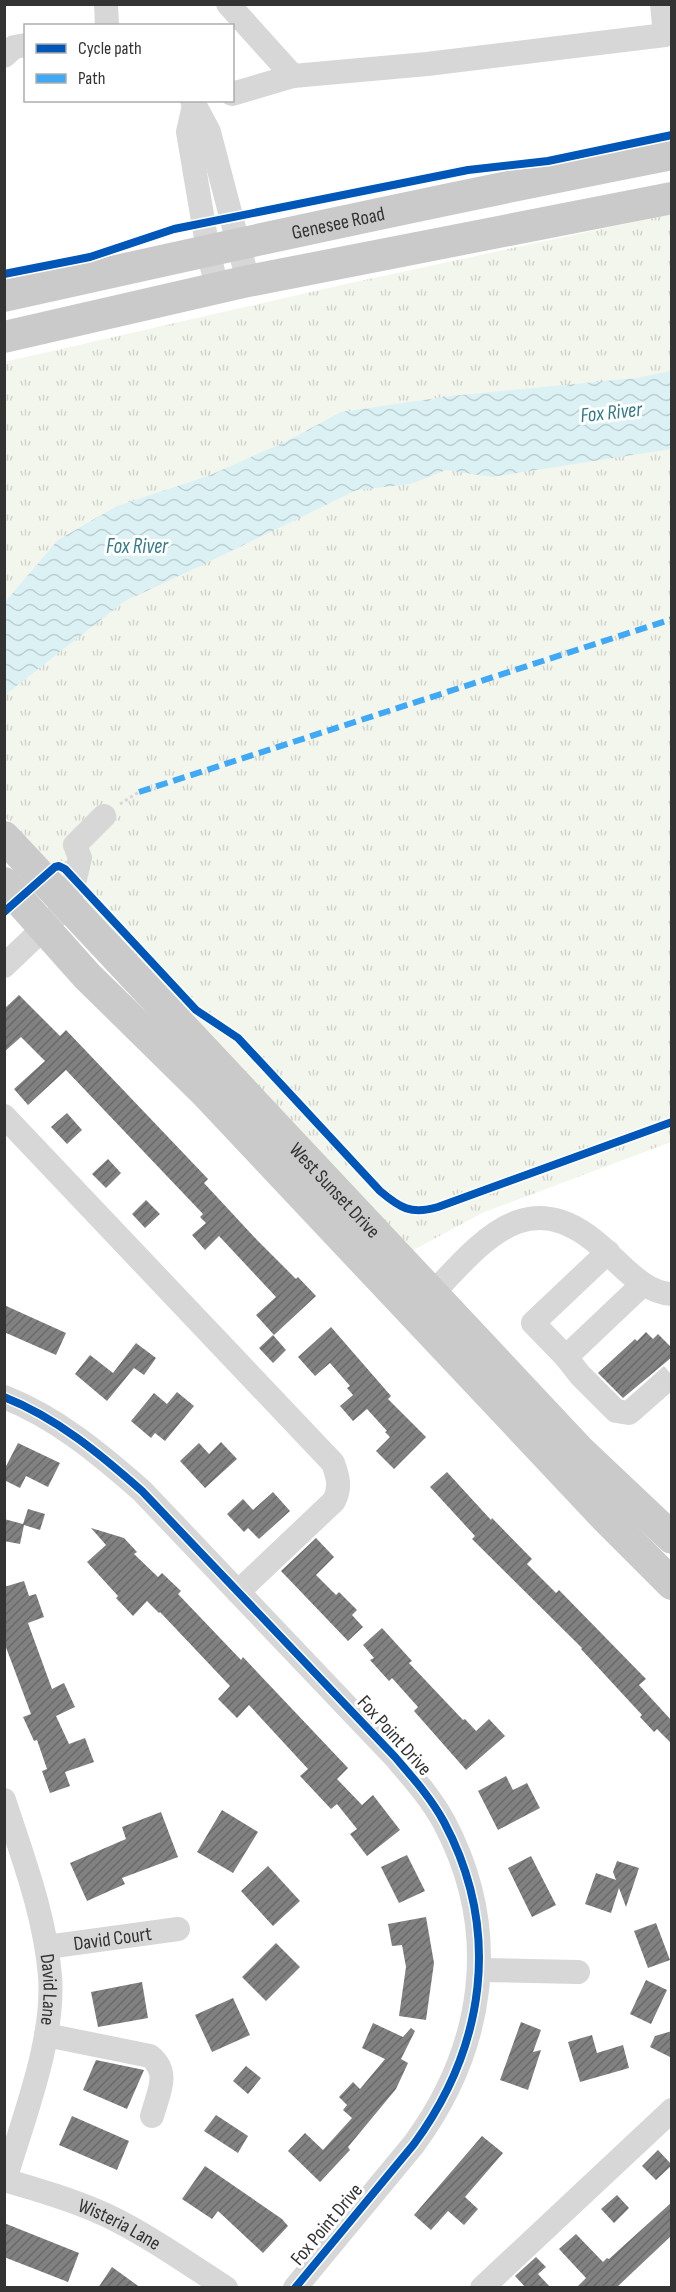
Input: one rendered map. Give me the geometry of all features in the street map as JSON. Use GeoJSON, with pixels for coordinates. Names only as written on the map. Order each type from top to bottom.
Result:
{"type":"FeatureCollection","features":[{"type":"Feature","properties":{"kind":"main road","name":"Genesee Road"},"geometry":{"type":"LineString","coordinates":[[4,296],[239,243],[672,154]]}},
{"type":"Feature","properties":{"kind":"main road","name":"Genesee Road"},"geometry":{"type":"LineString","coordinates":[[4,337],[248,281],[672,198]]}},
{"type":"Feature","properties":{"kind":"main road","name":"West Sunset Drive"},"geometry":{"type":"LineString","coordinates":[[4,837],[69,904],[423,1304],[606,1518],[665,1574]]}},
{"type":"Feature","properties":{"kind":"main road","name":"West Sunset Drive"},"geometry":{"type":"LineString","coordinates":[[4,883],[87,976],[205,1092],[423,1304],[672,1538]]}},
{"type":"Feature","properties":{"kind":"street"},"geometry":{"type":"LineString","coordinates":[[106,4],[107,24]]}},
{"type":"Feature","properties":{"kind":"street"},"geometry":{"type":"LineString","coordinates":[[228,4],[293,76]]}},
{"type":"Feature","properties":{"kind":"street"},"geometry":{"type":"LineString","coordinates":[[234,93],[293,76],[427,64],[668,35],[662,4]]}},
{"type":"Feature","properties":{"kind":"street"},"geometry":{"type":"LineString","coordinates":[[4,56],[14,47],[24,45]]}},
{"type":"Feature","properties":{"kind":"street"},"geometry":{"type":"LineString","coordinates":[[198,102],[209,132],[248,281]]}},
{"type":"Feature","properties":{"kind":"street"},"geometry":{"type":"LineString","coordinates":[[198,102],[188,132],[208,250],[217,288]]}},
{"type":"Feature","properties":{"kind":"street"},"geometry":{"type":"LineString","coordinates":[[4,966],[69,904],[80,858],[75,845],[104,816]]}},
{"type":"Feature","properties":{"kind":"street"},"geometry":{"type":"LineString","coordinates":[[4,1116],[333,1463],[339,1478],[339,1492],[334,1501],[238,1592]]}},
{"type":"Feature","properties":{"kind":"street"},"geometry":{"type":"LineString","coordinates":[[423,1304],[494,1235],[514,1221],[535,1217],[562,1220],[580,1229],[643,1284],[672,1294]]}},
{"type":"Feature","properties":{"kind":"street"},"geometry":{"type":"LineString","coordinates":[[608,1252],[533,1323],[616,1411],[629,1413],[654,1390]]}},
{"type":"Feature","properties":{"kind":"street"},"geometry":{"type":"LineString","coordinates":[[566,1358],[643,1284]]}},
{"type":"Feature","properties":{"kind":"street","name":"Fox Point Drive"},"geometry":{"type":"LineString","coordinates":[[4,1397],[39,1413],[106,1460],[142,1491],[395,1756],[424,1791],[444,1822],[459,1856],[477,1926],[480,1970],[474,2013],[465,2048],[446,2096],[414,2144],[295,2288]]}},
{"type":"Feature","properties":{"kind":"street","name":"David Lane"},"geometry":{"type":"LineString","coordinates":[[4,1800],[42,1918],[51,1978],[46,2035],[5,2180]]}},
{"type":"Feature","properties":{"kind":"street","name":"David Court"},"geometry":{"type":"LineString","coordinates":[[46,1947],[178,1929]]}},
{"type":"Feature","properties":{"kind":"street"},"geometry":{"type":"LineString","coordinates":[[480,1970],[578,1972]]}},
{"type":"Feature","properties":{"kind":"street"},"geometry":{"type":"LineString","coordinates":[[46,2035],[150,2056],[159,2063],[163,2074],[152,2116]]}},
{"type":"Feature","properties":{"kind":"street"},"geometry":{"type":"LineString","coordinates":[[482,2288],[672,2110]]}},
{"type":"Feature","properties":{"kind":"street","name":"Wisteria Lane"},"geometry":{"type":"LineString","coordinates":[[5,2180],[58,2196],[107,2216],[162,2247],[226,2288]]}},
{"type":"Feature","properties":{"kind":"green space"},"geometry":{"type":"Polygon","coordinates":[[[671,214],[671,1142],[482,1213],[408,1253],[5,817],[4,362],[346,284],[671,214]]]}},
{"type":"Feature","properties":{"kind":"water","name":"Fox River"},"geometry":{"type":"Polygon","coordinates":[[[671,371],[671,449],[492,477],[446,470],[411,484],[357,490],[125,601],[5,695],[5,602],[58,540],[117,506],[208,476],[289,440],[341,412],[451,396],[636,378],[671,371]]]}},
{"type":"Feature","properties":{"kind":"building"},"geometry":{"type":"Polygon","coordinates":[[[19,995],[60,1036],[66,1030],[208,1179],[204,1183],[257,1240],[316,1296],[274,1335],[256,1315],[276,1297],[219,1236],[205,1250],[192,1235],[206,1223],[200,1217],[203,1214],[66,1070],[28,1105],[14,1089],[45,1061],[21,1037],[4,1052],[4,1009],[19,995]]]}},
{"type":"Feature","properties":{"kind":"building"},"geometry":{"type":"Polygon","coordinates":[[[67,1113],[82,1130],[67,1144],[51,1127],[67,1113]]]}},
{"type":"Feature","properties":{"kind":"building"},"geometry":{"type":"Polygon","coordinates":[[[108,1159],[121,1173],[106,1188],[92,1174],[108,1159]]]}},
{"type":"Feature","properties":{"kind":"building"},"geometry":{"type":"Polygon","coordinates":[[[146,1200],[160,1214],[145,1228],[132,1214],[146,1200]]]}},
{"type":"Feature","properties":{"kind":"building"},"geometry":{"type":"Polygon","coordinates":[[[4,1305],[66,1333],[56,1355],[4,1332],[4,1305]]]}},
{"type":"Feature","properties":{"kind":"building"},"geometry":{"type":"Polygon","coordinates":[[[331,1327],[391,1396],[388,1399],[426,1437],[394,1469],[376,1451],[390,1437],[385,1432],[387,1431],[367,1409],[353,1421],[340,1406],[353,1395],[347,1388],[350,1386],[330,1363],[315,1376],[298,1357],[331,1327]]]}},
{"type":"Feature","properties":{"kind":"building"},"geometry":{"type":"Polygon","coordinates":[[[646,1332],[653,1339],[658,1334],[672,1348],[672,1357],[623,1398],[598,1373],[635,1339],[637,1341],[646,1332]]]}},
{"type":"Feature","properties":{"kind":"building"},"geometry":{"type":"Polygon","coordinates":[[[273,1335],[286,1350],[273,1363],[259,1348],[273,1335]]]}},
{"type":"Feature","properties":{"kind":"building"},"geometry":{"type":"Polygon","coordinates":[[[136,1343],[156,1358],[144,1375],[134,1368],[107,1401],[75,1374],[90,1355],[113,1373],[136,1343]]]}},
{"type":"Feature","properties":{"kind":"building"},"geometry":{"type":"Polygon","coordinates":[[[177,1392],[194,1406],[165,1441],[155,1433],[151,1438],[131,1421],[154,1393],[167,1404],[177,1392]]]}},
{"type":"Feature","properties":{"kind":"building"},"geometry":{"type":"Polygon","coordinates":[[[221,1442],[237,1459],[205,1488],[180,1461],[199,1443],[209,1454],[221,1442]]]}},
{"type":"Feature","properties":{"kind":"building"},"geometry":{"type":"Polygon","coordinates":[[[18,1443],[60,1463],[48,1487],[26,1476],[20,1488],[4,1480],[4,1470],[18,1443]]]}},
{"type":"Feature","properties":{"kind":"building"},"geometry":{"type":"Polygon","coordinates":[[[447,1472],[491,1520],[492,1518],[532,1559],[527,1564],[556,1593],[559,1590],[646,1679],[639,1685],[672,1721],[672,1744],[657,1729],[654,1732],[640,1717],[642,1715],[582,1648],[472,1539],[475,1536],[430,1487],[447,1472]]]}},
{"type":"Feature","properties":{"kind":"building"},"geometry":{"type":"Polygon","coordinates":[[[273,1492],[290,1511],[259,1539],[248,1528],[244,1532],[227,1514],[243,1499],[253,1510],[273,1492]]]}},
{"type":"Feature","properties":{"kind":"building"},"geometry":{"type":"Polygon","coordinates":[[[28,1509],[45,1514],[40,1530],[24,1525],[20,1544],[4,1541],[4,1519],[23,1524],[28,1509]]]}},
{"type":"Feature","properties":{"kind":"building"},"geometry":{"type":"Polygon","coordinates":[[[91,1528],[124,1538],[137,1552],[134,1554],[158,1577],[162,1573],[181,1591],[178,1594],[241,1660],[243,1657],[348,1768],[337,1779],[362,1805],[373,1795],[400,1830],[367,1856],[350,1834],[357,1829],[337,1804],[331,1809],[300,1776],[308,1769],[249,1705],[237,1718],[218,1699],[230,1686],[160,1612],[147,1601],[133,1616],[116,1598],[118,1596],[87,1562],[106,1545],[91,1528]]]}},
{"type":"Feature","properties":{"kind":"building"},"geometry":{"type":"Polygon","coordinates":[[[316,1538],[334,1557],[316,1575],[336,1595],[339,1592],[357,1610],[352,1615],[363,1627],[348,1641],[281,1571],[316,1538]]]}},
{"type":"Feature","properties":{"kind":"building"},"geometry":{"type":"Polygon","coordinates":[[[24,1581],[29,1596],[36,1594],[44,1617],[28,1623],[52,1689],[64,1683],[75,1707],[56,1716],[69,1744],[85,1738],[94,1762],[65,1772],[70,1786],[50,1793],[42,1771],[47,1769],[37,1740],[34,1741],[23,1717],[31,1714],[4,1642],[4,1587],[24,1581]]]}},
{"type":"Feature","properties":{"kind":"building"},"geometry":{"type":"Polygon","coordinates":[[[382,1628],[412,1661],[409,1663],[463,1720],[465,1719],[476,1731],[489,1719],[505,1736],[466,1770],[414,1711],[418,1707],[392,1678],[389,1681],[370,1660],[374,1658],[363,1645],[382,1628]]]}},
{"type":"Feature","properties":{"kind":"building"},"geometry":{"type":"Polygon","coordinates":[[[506,1776],[513,1790],[527,1783],[540,1808],[498,1830],[478,1791],[506,1776]]]}},
{"type":"Feature","properties":{"kind":"building"},"geometry":{"type":"Polygon","coordinates":[[[222,1810],[258,1832],[233,1873],[197,1852],[222,1810]]]}},
{"type":"Feature","properties":{"kind":"building"},"geometry":{"type":"Polygon","coordinates":[[[161,1812],[178,1857],[122,1878],[125,1884],[87,1901],[70,1863],[126,1839],[122,1827],[161,1812]]]}},
{"type":"Feature","properties":{"kind":"building"},"geometry":{"type":"Polygon","coordinates":[[[407,1855],[425,1891],[399,1903],[381,1867],[407,1855]]]}},
{"type":"Feature","properties":{"kind":"building"},"geometry":{"type":"Polygon","coordinates":[[[531,1856],[556,1905],[532,1917],[508,1868],[531,1856]]]}},
{"type":"Feature","properties":{"kind":"building"},"geometry":{"type":"Polygon","coordinates":[[[617,1861],[639,1868],[626,1907],[619,1888],[611,1913],[585,1904],[596,1873],[616,1880],[613,1872],[617,1861]]]}},
{"type":"Feature","properties":{"kind":"building"},"geometry":{"type":"Polygon","coordinates":[[[268,1866],[300,1901],[273,1926],[241,1891],[268,1866]]]}},
{"type":"Feature","properties":{"kind":"building"},"geometry":{"type":"Polygon","coordinates":[[[426,1917],[434,1963],[426,2020],[399,2016],[406,1967],[402,1945],[392,1946],[388,1924],[426,1917]]]}},
{"type":"Feature","properties":{"kind":"building"},"geometry":{"type":"Polygon","coordinates":[[[656,1923],[670,1960],[648,1968],[634,1931],[656,1923]]]}},
{"type":"Feature","properties":{"kind":"building"},"geometry":{"type":"Polygon","coordinates":[[[276,1943],[300,1967],[266,2001],[242,1977],[276,1943]]]}},
{"type":"Feature","properties":{"kind":"building"},"geometry":{"type":"Polygon","coordinates":[[[646,1980],[667,1990],[651,2024],[630,2014],[646,1980]]]}},
{"type":"Feature","properties":{"kind":"building"},"geometry":{"type":"Polygon","coordinates":[[[142,1982],[148,2018],[98,2027],[91,1992],[142,1982]]]}},
{"type":"Feature","properties":{"kind":"building"},"geometry":{"type":"Polygon","coordinates":[[[233,1998],[250,2035],[212,2052],[195,2015],[233,1998]]]}},
{"type":"Feature","properties":{"kind":"building"},"geometry":{"type":"Polygon","coordinates":[[[521,2022],[541,2030],[533,2052],[541,2050],[528,2090],[500,2080],[521,2022]]]}},
{"type":"Feature","properties":{"kind":"building"},"geometry":{"type":"Polygon","coordinates":[[[373,2023],[403,2037],[411,2028],[415,2031],[401,2059],[408,2063],[396,2089],[348,2147],[350,2150],[320,2182],[288,2151],[305,2133],[323,2150],[352,2118],[343,2110],[347,2105],[339,2097],[353,2082],[360,2089],[385,2059],[362,2048],[373,2023]]]}},
{"type":"Feature","properties":{"kind":"building"},"geometry":{"type":"Polygon","coordinates":[[[672,2031],[672,2058],[650,2047],[655,2036],[672,2031]]]}},
{"type":"Feature","properties":{"kind":"building"},"geometry":{"type":"Polygon","coordinates":[[[592,2035],[597,2053],[623,2045],[629,2068],[580,2082],[568,2042],[592,2035]]]}},
{"type":"Feature","properties":{"kind":"building"},"geometry":{"type":"Polygon","coordinates":[[[96,2060],[144,2070],[127,2109],[83,2090],[96,2060]]]}},
{"type":"Feature","properties":{"kind":"building"},"geometry":{"type":"Polygon","coordinates":[[[246,2066],[261,2078],[248,2094],[233,2081],[246,2066]]]}},
{"type":"Feature","properties":{"kind":"building"},"geometry":{"type":"Polygon","coordinates":[[[216,2115],[248,2136],[238,2153],[204,2131],[216,2115]]]}},
{"type":"Feature","properties":{"kind":"building"},"geometry":{"type":"Polygon","coordinates":[[[72,2116],[129,2141],[117,2170],[59,2145],[72,2116]]]}},
{"type":"Feature","properties":{"kind":"building"},"geometry":{"type":"Polygon","coordinates":[[[482,2136],[503,2153],[465,2197],[478,2209],[464,2225],[448,2211],[431,2230],[414,2215],[482,2136]]]}},
{"type":"Feature","properties":{"kind":"building"},"geometry":{"type":"Polygon","coordinates":[[[658,2150],[672,2165],[656,2180],[642,2166],[658,2150]]]}},
{"type":"Feature","properties":{"kind":"building"},"geometry":{"type":"Polygon","coordinates":[[[205,2166],[282,2219],[288,2226],[263,2253],[218,2211],[212,2219],[182,2199],[205,2166]]]}},
{"type":"Feature","properties":{"kind":"building"},"geometry":{"type":"Polygon","coordinates":[[[617,2195],[629,2208],[614,2223],[601,2209],[617,2195]]]}},
{"type":"Feature","properties":{"kind":"building"},"geometry":{"type":"Polygon","coordinates":[[[672,2202],[672,2235],[616,2288],[576,2288],[586,2278],[559,2249],[576,2234],[603,2262],[672,2202]]]}},
{"type":"Feature","properties":{"kind":"building"},"geometry":{"type":"Polygon","coordinates":[[[4,2223],[79,2253],[68,2282],[4,2257],[4,2223]]]}},
{"type":"Feature","properties":{"kind":"building"},"geometry":{"type":"Polygon","coordinates":[[[536,2257],[546,2267],[538,2274],[551,2288],[526,2288],[515,2276],[536,2257]]]}},
{"type":"Feature","properties":{"kind":"building"},"geometry":{"type":"Polygon","coordinates":[[[112,2267],[141,2288],[98,2288],[112,2267]]]}},
{"type":"Feature","properties":{"kind":"tunnel"},"geometry":{"type":"LineString","coordinates":[[654,1391],[672,1375]]}},
{"type":"Feature","properties":{"kind":"marked path"},"geometry":{"type":"LineString","coordinates":[[139,792],[672,619]]}},
{"type":"Feature","properties":{"kind":"cycle path"},"geometry":{"type":"LineString","coordinates":[[4,274],[90,257],[174,229],[468,170],[548,161],[672,135]]}},
{"type":"Feature","properties":{"kind":"cycle path"},"geometry":{"type":"LineString","coordinates":[[4,912],[55,867],[65,869],[196,1010],[238,1038],[380,1191],[406,1208],[420,1210],[438,1207],[672,1122]]}},
{"type":"Feature","properties":{"kind":"cycle path"},"geometry":{"type":"LineString","coordinates":[[4,1397],[60,1426],[142,1491],[395,1757],[439,1813],[462,1863],[474,1905],[479,1946],[477,1988],[470,2028],[457,2068],[438,2107],[414,2144],[295,2288]]}}]}
